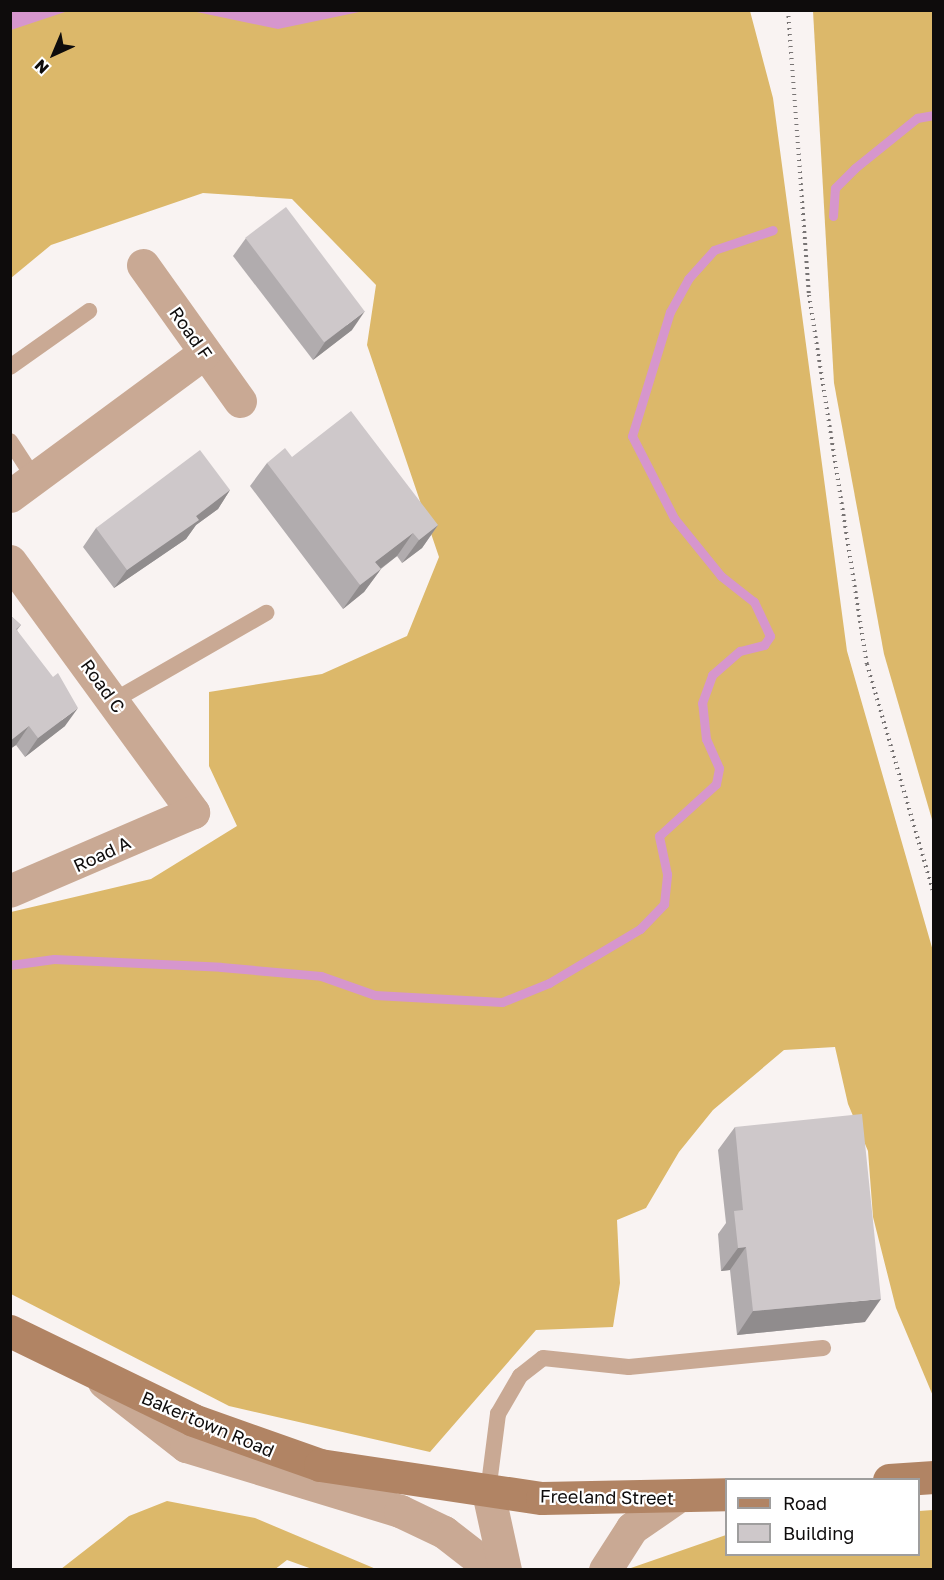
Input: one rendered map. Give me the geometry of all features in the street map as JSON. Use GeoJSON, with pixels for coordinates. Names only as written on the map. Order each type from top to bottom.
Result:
{"type":"FeatureCollection","features":[{"type":"Feature","properties":{"kind":"main road","name":"Bakertown Road"},"geometry":{"type":"LineString","coordinates":[[10,1331],[98,1376],[281,1455],[488,1492]]}},
{"type":"Feature","properties":{"kind":"main road"},"geometry":{"type":"LineString","coordinates":[[912,1478],[933,1477]]}},
{"type":"Feature","properties":{"kind":"main road","name":"Freeland Street"},"geometry":{"type":"LineString","coordinates":[[488,1492],[674,1499],[725,1494]]}},
{"type":"Feature","properties":{"kind":"street","name":"Road F"},"geometry":{"type":"LineString","coordinates":[[143,265],[240,401]]}},
{"type":"Feature","properties":{"kind":"street"},"geometry":{"type":"LineString","coordinates":[[22,487],[204,353]]}},
{"type":"Feature","properties":{"kind":"street","name":"Road C"},"geometry":{"type":"LineString","coordinates":[[10,561],[193,812]]}},
{"type":"Feature","properties":{"kind":"street","name":"Road A"},"geometry":{"type":"LineString","coordinates":[[10,891],[193,812]]}},
{"type":"Feature","properties":{"kind":"street"},"geometry":{"type":"LineString","coordinates":[[98,1376],[186,1446],[399,1511],[444,1532],[493,1569]]}},
{"type":"Feature","properties":{"kind":"street"},"geometry":{"type":"LineString","coordinates":[[488,1492],[506,1569]]}},
{"type":"Feature","properties":{"kind":"street"},"geometry":{"type":"LineString","coordinates":[[605,1569],[632,1528],[674,1499]]}},
{"type":"Feature","properties":{"kind":"lane"},"geometry":{"type":"LineString","coordinates":[[10,367],[89,311]]}},
{"type":"Feature","properties":{"kind":"lane"},"geometry":{"type":"LineString","coordinates":[[10,441],[22,487]]}},
{"type":"Feature","properties":{"kind":"lane"},"geometry":{"type":"LineString","coordinates":[[113,701],[266,613]]}},
{"type":"Feature","properties":{"kind":"lane"},"geometry":{"type":"LineString","coordinates":[[488,1492],[498,1414],[520,1376],[543,1358],[578,1357],[629,1367],[823,1348]]}},
{"type":"Feature","properties":{"kind":"path"},"geometry":{"type":"LineString","coordinates":[[788,10],[809,295],[867,664],[933,895]]}},
{"type":"Feature","properties":{"kind":"shaded area"},"geometry":{"type":"Polygon","coordinates":[[[11,10],[68,10],[68,11],[11,30],[11,10]]]}},
{"type":"Feature","properties":{"kind":"shaded area"},"geometry":{"type":"Polygon","coordinates":[[[364,10],[278,29],[192,11],[364,10]]]}},
{"type":"Feature","properties":{"kind":"shaded area"},"geometry":{"type":"Polygon","coordinates":[[[11,11],[750,11],[773,98],[847,651],[933,951],[933,1396],[896,1308],[873,1217],[868,1151],[848,1104],[835,1047],[784,1050],[713,1110],[679,1152],[646,1208],[617,1220],[620,1283],[613,1327],[536,1330],[430,1452],[229,1406],[11,1294],[11,912],[151,879],[237,826],[209,766],[209,692],[322,674],[407,636],[439,557],[367,345],[376,285],[292,199],[203,193],[51,245],[11,278],[11,11]]]}},
{"type":"Feature","properties":{"kind":"shaded area"},"geometry":{"type":"Polygon","coordinates":[[[813,11],[933,11],[933,823],[884,654],[834,383],[813,11]]]}},
{"type":"Feature","properties":{"kind":"shaded area"},"geometry":{"type":"Polygon","coordinates":[[[167,1501],[255,1518],[376,1569],[312,1569],[287,1560],[274,1570],[61,1569],[129,1516],[167,1501]]]}},
{"type":"Feature","properties":{"kind":"shaded area"},"geometry":{"type":"Polygon","coordinates":[[[933,1510],[933,1569],[628,1569],[725,1535],[725,1556],[920,1556],[920,1511],[933,1510]]]}},
{"type":"Feature","properties":{"kind":"building"},"geometry":{"type":"Polygon","coordinates":[[[286,207],[365,312],[324,342],[245,238],[286,207]]]}},
{"type":"Feature","properties":{"kind":"building"},"geometry":{"type":"Polygon","coordinates":[[[351,411],[438,525],[419,540],[413,533],[375,562],[381,569],[360,585],[267,463],[285,448],[292,457],[351,411]]]}},
{"type":"Feature","properties":{"kind":"building"},"geometry":{"type":"Polygon","coordinates":[[[200,450],[230,490],[196,516],[199,520],[127,570],[96,528],[200,450]]]}},
{"type":"Feature","properties":{"kind":"building"},"geometry":{"type":"Polygon","coordinates":[[[10,615],[21,625],[16,629],[53,677],[58,673],[78,708],[38,738],[29,726],[10,741],[10,712],[12,712],[10,710],[10,615]]]}},
{"type":"Feature","properties":{"kind":"building"},"geometry":{"type":"Polygon","coordinates":[[[862,1114],[881,1299],[753,1311],[746,1247],[738,1248],[734,1211],[743,1210],[735,1127],[862,1114]]]}},
{"type":"Feature","properties":{"kind":"waterway"},"geometry":{"type":"LineString","coordinates":[[833,216],[835,188],[855,168],[917,118],[934,115]]}},
{"type":"Feature","properties":{"kind":"waterway"},"geometry":{"type":"LineString","coordinates":[[10,965],[54,959],[221,967],[321,976],[375,995],[502,1002],[549,983],[640,929],[664,904],[667,874],[659,836],[716,784],[719,768],[706,739],[702,703],[712,675],[740,651],[764,645],[770,636],[754,602],[721,576],[674,518],[632,436],[670,312],[688,279],[714,250],[773,230]]}}]}
